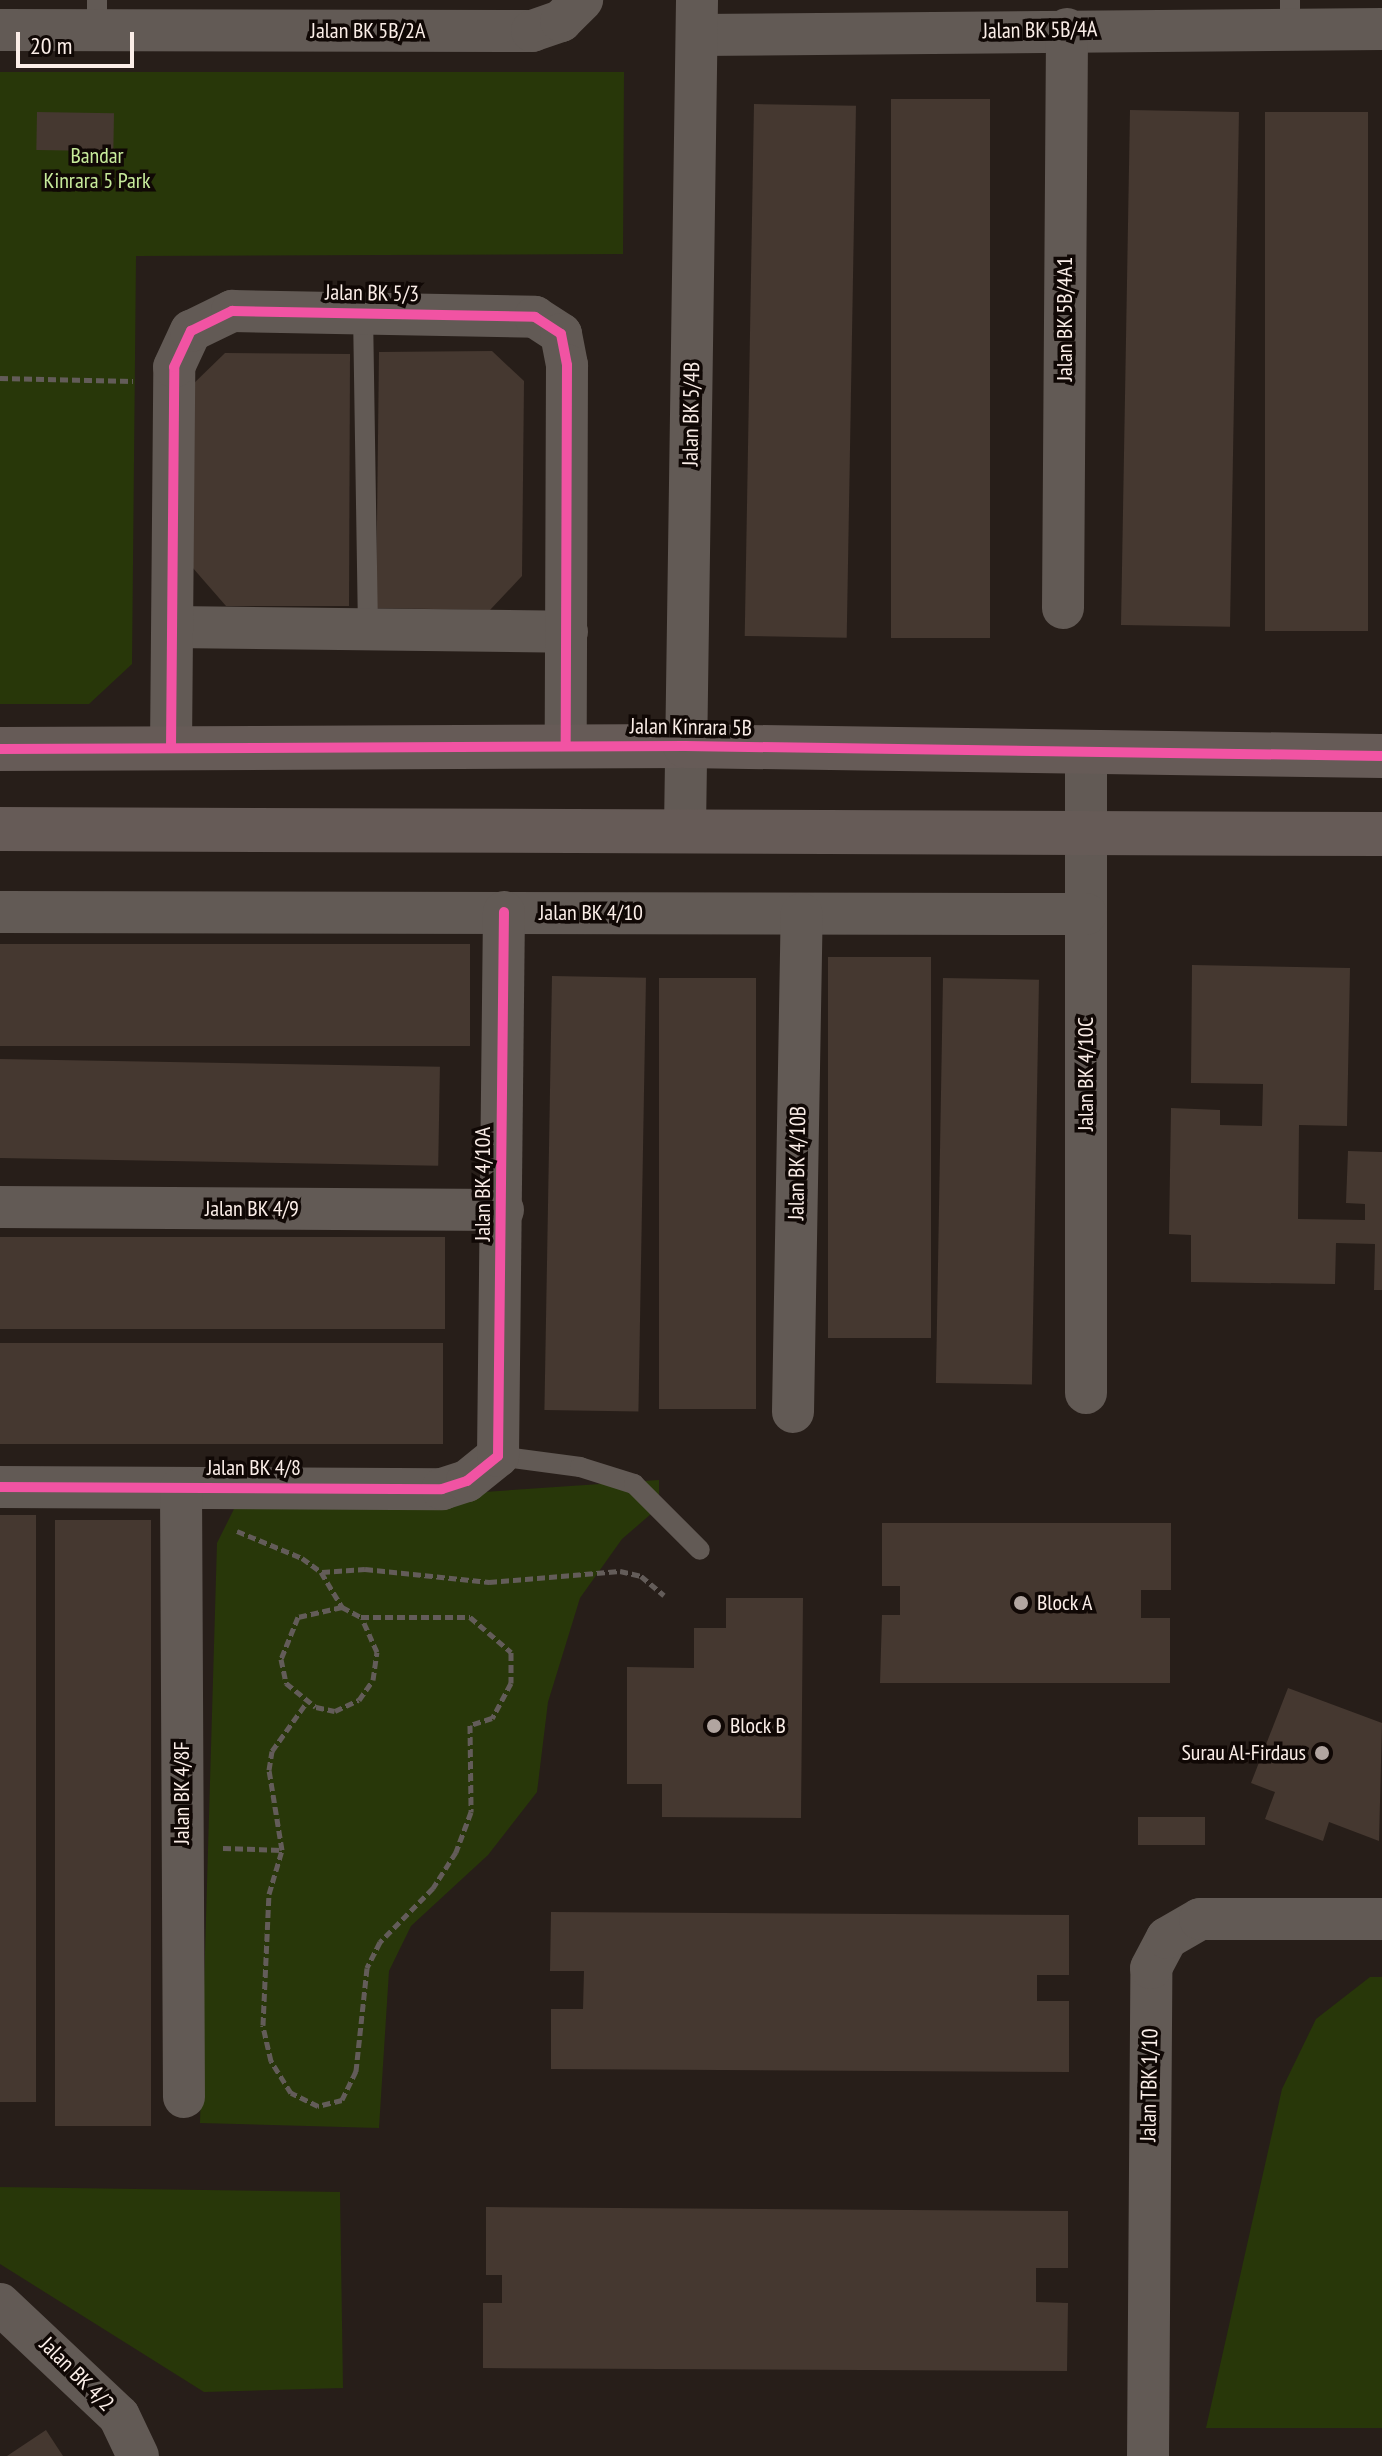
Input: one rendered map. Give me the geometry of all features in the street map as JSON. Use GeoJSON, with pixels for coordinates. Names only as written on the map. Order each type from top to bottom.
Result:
{"type":"FeatureCollection","features":[{"type":"Feature","properties":{"kind":"street","name":"Jalan BK 5B/2A"},"geometry":{"type":"LineString","coordinates":[[0,30],[97,15],[532,31],[561,21],[582,0]]}},
{"type":"Feature","properties":{"kind":"street","name":"Jalan BK 5B/4A"},"geometry":{"type":"LineString","coordinates":[[698,17],[1067,29],[1290,14],[1382,29]]}},
{"type":"Feature","properties":{"kind":"street","name":"Jalan BK 5/4B"},"geometry":{"type":"LineString","coordinates":[[685,829],[698,17]]}},
{"type":"Feature","properties":{"kind":"street","name":"Jalan BK 5B/4A1"},"geometry":{"type":"LineString","coordinates":[[1063,608],[1067,29]]}},
{"type":"Feature","properties":{"kind":"street","name":"Jalan BK 5/3"},"geometry":{"type":"LineString","coordinates":[[171,748],[180,348],[191,331],[232,311],[535,317],[561,334],[567,365],[566,746]]}},
{"type":"Feature","properties":{"kind":"street"},"geometry":{"type":"LineString","coordinates":[[173,627],[567,632]]}},
{"type":"Feature","properties":{"kind":"street","name":"Jalan Kinrara 5B"},"geometry":{"type":"LineString","coordinates":[[0,749],[685,746],[1382,756]]}},
{"type":"Feature","properties":{"kind":"street","name":"Jalan BK 4/10C"},"geometry":{"type":"LineString","coordinates":[[1086,754],[1086,1393]]}},
{"type":"Feature","properties":{"kind":"street"},"geometry":{"type":"LineString","coordinates":[[0,829],[1086,830],[1382,834]]}},
{"type":"Feature","properties":{"kind":"street","name":"Jalan BK 4/10"},"geometry":{"type":"LineString","coordinates":[[0,912],[1086,914]]}},
{"type":"Feature","properties":{"kind":"street","name":"Jalan BK 4/10A"},"geometry":{"type":"LineString","coordinates":[[498,1456],[504,912]]}},
{"type":"Feature","properties":{"kind":"street","name":"Jalan BK 4/10B"},"geometry":{"type":"LineString","coordinates":[[793,1412],[802,914]]}},
{"type":"Feature","properties":{"kind":"street","name":"Jalan BK 4/9"},"geometry":{"type":"LineString","coordinates":[[0,1207],[503,1210]]}},
{"type":"Feature","properties":{"kind":"street","name":"Jalan BK 4/8"},"geometry":{"type":"LineString","coordinates":[[0,1487],[442,1489],[467,1481],[498,1456]]}},
{"type":"Feature","properties":{"kind":"street","name":"Jalan BK 4/8F"},"geometry":{"type":"LineString","coordinates":[[184,2097],[186,1488]]}},
{"type":"Feature","properties":{"kind":"street","name":"Jalan TBK 1/10"},"geometry":{"type":"LineString","coordinates":[[1148,2456],[1151,1968],[1167,1938],[1200,1919],[1382,1919]]}},
{"type":"Feature","properties":{"kind":"street","name":"Jalan BK 4/2"},"geometry":{"type":"LineString","coordinates":[[0,2304],[119,2416],[138,2456]]}},
{"type":"Feature","properties":{"kind":"lane"},"geometry":{"type":"LineString","coordinates":[[363,312],[368,630]]}},
{"type":"Feature","properties":{"kind":"lane"},"geometry":{"type":"LineString","coordinates":[[498,1456],[580,1467],[634,1484],[700,1550]]}},
{"type":"Feature","properties":{"kind":"path"},"geometry":{"type":"LineString","coordinates":[[0,378],[134,381]]}},
{"type":"Feature","properties":{"kind":"path"},"geometry":{"type":"LineString","coordinates":[[186,1488],[200,1506],[244,1536],[321,1572],[365,1569],[489,1582],[620,1571],[641,1576],[664,1595]]}},
{"type":"Feature","properties":{"kind":"path"},"geometry":{"type":"LineString","coordinates":[[307,1702],[272,1751],[269,1770],[282,1850],[269,1894],[263,2025],[271,2061],[291,2093],[318,2106],[342,2100],[356,2071],[367,1968],[398,1918],[433,1888],[456,1852],[471,1812],[470,1725],[492,1718],[511,1683],[511,1652],[470,1617],[361,1617],[342,1607],[321,1572]]}},
{"type":"Feature","properties":{"kind":"path"},"geometry":{"type":"LineString","coordinates":[[342,1607],[298,1617],[288,1638],[281,1659],[286,1683],[307,1702],[335,1711],[359,1700],[373,1680],[377,1652],[361,1617]]}},
{"type":"Feature","properties":{"kind":"path"},"geometry":{"type":"LineString","coordinates":[[214,1848],[282,1850]]}},
{"type":"Feature","properties":{"kind":"green space","name":"Bandar Kinrara 5 Park"},"geometry":{"type":"Polygon","coordinates":[[[0,72],[624,72],[623,254],[136,256],[132,664],[89,704],[0,704],[0,72]]]}},
{"type":"Feature","properties":{"kind":"green space"},"geometry":{"type":"Polygon","coordinates":[[[659,1480],[659,1507],[622,1539],[580,1598],[548,1702],[537,1792],[488,1855],[411,1926],[389,1971],[379,2128],[200,2123],[217,1543],[234,1509],[659,1480]]]}},
{"type":"Feature","properties":{"kind":"green space"},"geometry":{"type":"Polygon","coordinates":[[[1370,1977],[1382,1977],[1382,2428],[1206,2428],[1282,2089],[1316,2019],[1370,1977]]]}},
{"type":"Feature","properties":{"kind":"green space"},"geometry":{"type":"Polygon","coordinates":[[[0,2187],[340,2192],[343,2388],[204,2392],[0,2264],[0,2187]]]}},
{"type":"Feature","properties":{"kind":"building"},"geometry":{"type":"Polygon","coordinates":[[[891,99],[990,99],[990,638],[891,638],[891,99]]]}},
{"type":"Feature","properties":{"kind":"building"},"geometry":{"type":"Polygon","coordinates":[[[754,104],[856,106],[847,638],[745,636],[754,104]]]}},
{"type":"Feature","properties":{"kind":"building"},"geometry":{"type":"Polygon","coordinates":[[[1130,110],[1239,112],[1230,627],[1121,625],[1130,110]]]}},
{"type":"Feature","properties":{"kind":"building"},"geometry":{"type":"Polygon","coordinates":[[[37,112],[114,113],[113,151],[36,150],[37,112]]]}},
{"type":"Feature","properties":{"kind":"building"},"geometry":{"type":"Polygon","coordinates":[[[1265,112],[1368,112],[1368,631],[1265,631],[1265,112]]]}},
{"type":"Feature","properties":{"kind":"building"},"geometry":{"type":"Polygon","coordinates":[[[492,351],[524,381],[522,576],[490,610],[376,608],[379,352],[492,351]]]}},
{"type":"Feature","properties":{"kind":"building"},"geometry":{"type":"Polygon","coordinates":[[[225,353],[350,354],[349,606],[226,606],[192,567],[189,388],[225,353]]]}},
{"type":"Feature","properties":{"kind":"building"},"geometry":{"type":"Polygon","coordinates":[[[0,944],[470,944],[470,1046],[0,1046],[0,944]]]}},
{"type":"Feature","properties":{"kind":"building"},"geometry":{"type":"Polygon","coordinates":[[[828,957],[931,957],[931,1338],[828,1338],[828,957]]]}},
{"type":"Feature","properties":{"kind":"building"},"geometry":{"type":"Polygon","coordinates":[[[1192,965],[1350,968],[1347,1126],[1299,1125],[1298,1219],[1365,1220],[1365,1204],[1346,1203],[1348,1151],[1382,1152],[1382,1290],[1374,1290],[1375,1244],[1336,1243],[1335,1284],[1191,1282],[1191,1235],[1169,1234],[1171,1108],[1220,1110],[1220,1125],[1262,1126],[1263,1084],[1191,1083],[1192,965]]]}},
{"type":"Feature","properties":{"kind":"building"},"geometry":{"type":"Polygon","coordinates":[[[552,976],[646,978],[638,1412],[544,1410],[552,976]]]}},
{"type":"Feature","properties":{"kind":"building"},"geometry":{"type":"Polygon","coordinates":[[[659,978],[756,978],[756,1409],[659,1409],[659,978]]]}},
{"type":"Feature","properties":{"kind":"building"},"geometry":{"type":"Polygon","coordinates":[[[943,978],[1039,980],[1032,1385],[936,1383],[943,978]]]}},
{"type":"Feature","properties":{"kind":"building"},"geometry":{"type":"Polygon","coordinates":[[[0,1059],[440,1067],[438,1166],[0,1158],[0,1059]]]}},
{"type":"Feature","properties":{"kind":"building"},"geometry":{"type":"Polygon","coordinates":[[[0,1237],[445,1237],[445,1329],[0,1329],[0,1237]]]}},
{"type":"Feature","properties":{"kind":"building"},"geometry":{"type":"Polygon","coordinates":[[[0,1343],[443,1343],[443,1444],[0,1444],[0,1343]]]}},
{"type":"Feature","properties":{"kind":"building"},"geometry":{"type":"Polygon","coordinates":[[[0,1515],[36,1515],[36,2102],[0,2102],[0,1515]]]}},
{"type":"Feature","properties":{"kind":"building"},"geometry":{"type":"Polygon","coordinates":[[[55,1520],[151,1520],[151,2126],[55,2126],[55,1520]]]}},
{"type":"Feature","properties":{"kind":"building","name":"Block A"},"geometry":{"type":"Polygon","coordinates":[[[882,1523],[1171,1523],[1171,1590],[1141,1590],[1141,1618],[1170,1618],[1170,1683],[880,1683],[882,1615],[900,1615],[900,1586],[882,1586],[882,1523]]]}},
{"type":"Feature","properties":{"kind":"building","name":"Block B"},"geometry":{"type":"Polygon","coordinates":[[[726,1598],[803,1598],[801,1818],[662,1817],[662,1784],[627,1784],[627,1667],[694,1668],[694,1628],[726,1628],[726,1598]]]}},
{"type":"Feature","properties":{"kind":"building","name":"Surau Al-Firdaus"},"geometry":{"type":"Polygon","coordinates":[[[1288,1688],[1382,1723],[1379,1841],[1329,1822],[1323,1841],[1265,1819],[1275,1792],[1251,1783],[1288,1688]]]}},
{"type":"Feature","properties":{"kind":"building"},"geometry":{"type":"Polygon","coordinates":[[[1138,1817],[1205,1817],[1205,1845],[1138,1845],[1138,1817]]]}},
{"type":"Feature","properties":{"kind":"building"},"geometry":{"type":"Polygon","coordinates":[[[551,1912],[1069,1915],[1069,1975],[1037,1975],[1037,2001],[1069,2001],[1069,2072],[551,2069],[551,2009],[583,2009],[584,1971],[550,1971],[551,1912]]]}},
{"type":"Feature","properties":{"kind":"building"},"geometry":{"type":"Polygon","coordinates":[[[486,2207],[1068,2211],[1068,2268],[1036,2268],[1036,2302],[1068,2303],[1067,2371],[483,2368],[483,2303],[502,2303],[502,2275],[486,2275],[486,2207]]]}},
{"type":"Feature","properties":{"kind":"building"},"geometry":{"type":"Polygon","coordinates":[[[46,2430],[63,2456],[7,2456],[46,2430]]]}},
{"type":"Feature","properties":{"kind":"cycle path"},"geometry":{"type":"LineString","coordinates":[[171,748],[174,367],[191,331],[232,311],[535,317],[561,334],[567,365],[566,746]]}},
{"type":"Feature","properties":{"kind":"cycle path"},"geometry":{"type":"LineString","coordinates":[[0,749],[685,746],[1382,756]]}},
{"type":"Feature","properties":{"kind":"cycle path"},"geometry":{"type":"LineString","coordinates":[[0,1487],[442,1489],[467,1481],[498,1456],[504,912]]}},
{"type":"Feature","properties":{"kind":"place","name":"Block A"},"geometry":{"type":"Point","coordinates":[1021,1603]}},
{"type":"Feature","properties":{"kind":"place","name":"Block B"},"geometry":{"type":"Point","coordinates":[714,1726]}},
{"type":"Feature","properties":{"kind":"place","name":"Surau Al-Firdaus"},"geometry":{"type":"Point","coordinates":[1322,1753]}}]}
